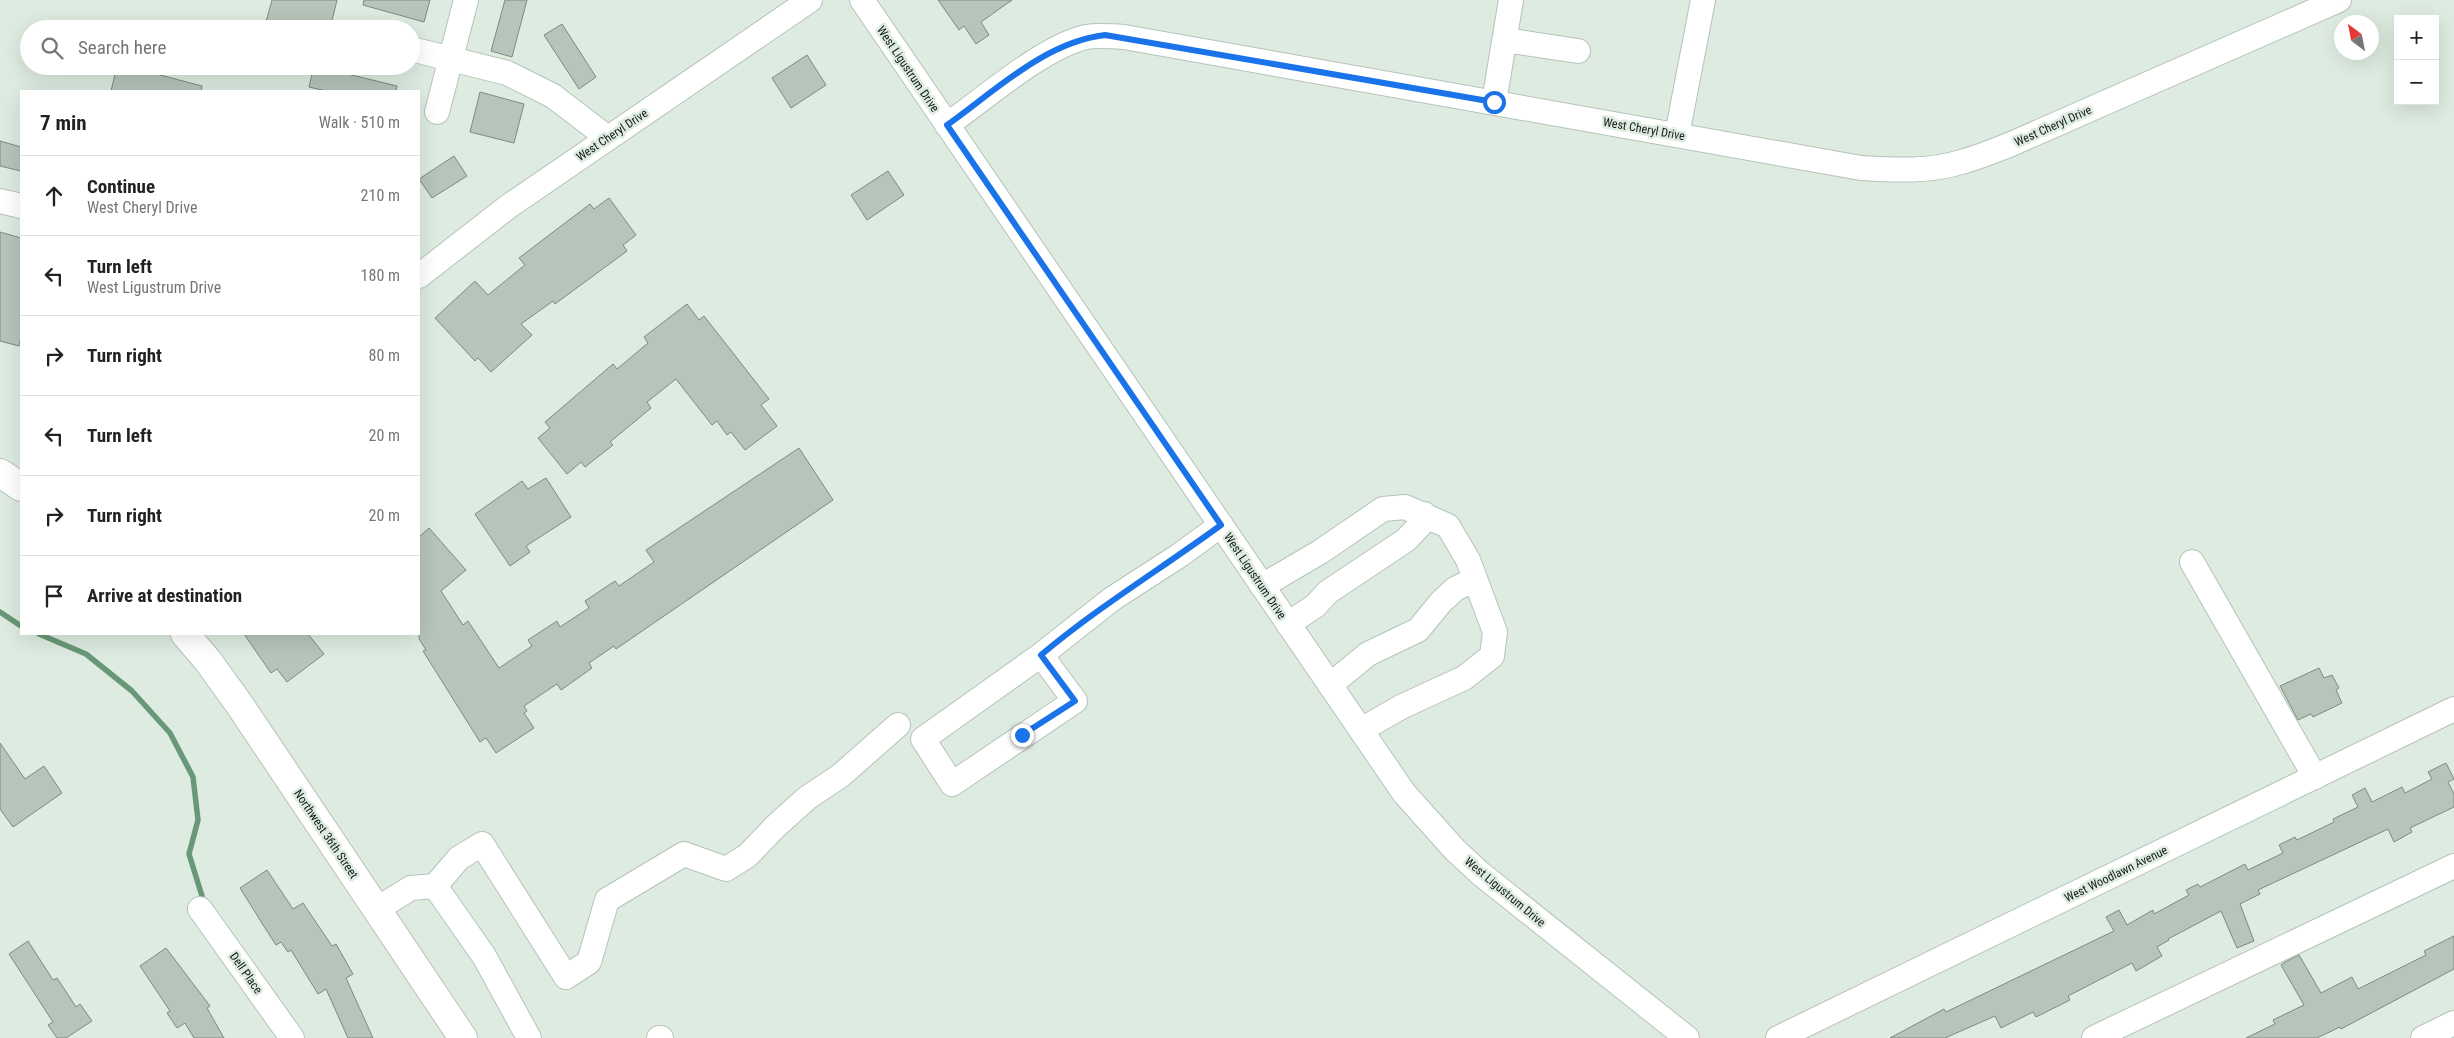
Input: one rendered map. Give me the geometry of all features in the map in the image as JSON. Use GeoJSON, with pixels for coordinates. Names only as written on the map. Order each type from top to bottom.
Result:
{"type":"FeatureCollection","features":[{"type":"Feature","properties":{"kind":"main road"},"geometry":{"type":"LineString","coordinates":[[0,473],[20,486]]}},
{"type":"Feature","properties":{"kind":"main road","name":"Northwest 36th Street"},"geometry":{"type":"LineString","coordinates":[[186,635],[208,661],[239,704],[463,1038]]}},
{"type":"Feature","properties":{"kind":"street"},"geometry":{"type":"LineString","coordinates":[[437,112],[466,0]]}},
{"type":"Feature","properties":{"kind":"street","name":"West Cheryl Drive"},"geometry":{"type":"LineString","coordinates":[[420,275],[509,206],[810,0]]}},
{"type":"Feature","properties":{"kind":"street","name":"West Ligustrum Drive"},"geometry":{"type":"LineString","coordinates":[[862,0],[1404,793],[1454,850],[1687,1038]]}},
{"type":"Feature","properties":{"kind":"street"},"geometry":{"type":"LineString","coordinates":[[1494,102],[1506,40],[1511,0]]}},
{"type":"Feature","properties":{"kind":"street"},"geometry":{"type":"LineString","coordinates":[[1677,135],[1703,0]]}},
{"type":"Feature","properties":{"kind":"street","name":"West Cheryl Drive"},"geometry":{"type":"LineString","coordinates":[[947,125],[1049,52],[1085,38],[1105,35],[1861,168],[1894,170],[1960,163],[2009,145],[2339,0]]}},
{"type":"Feature","properties":{"kind":"street"},"geometry":{"type":"LineString","coordinates":[[1506,40],[1578,51]]}},
{"type":"Feature","properties":{"kind":"street"},"geometry":{"type":"LineString","coordinates":[[420,51],[507,73],[553,96],[608,138]]}},
{"type":"Feature","properties":{"kind":"street"},"geometry":{"type":"LineString","coordinates":[[0,201],[20,206]]}},
{"type":"Feature","properties":{"kind":"street"},"geometry":{"type":"LineString","coordinates":[[1262,586],[1320,552],[1383,509],[1405,507],[1448,526],[1468,560],[1495,632],[1492,656],[1464,678],[1402,707],[1361,730]]}},
{"type":"Feature","properties":{"kind":"street"},"geometry":{"type":"LineString","coordinates":[[1288,624],[1315,606],[1328,592],[1406,540],[1422,524],[1424,514]]}},
{"type":"Feature","properties":{"kind":"street"},"geometry":{"type":"LineString","coordinates":[[1041,655],[1075,701],[952,784],[923,739],[1041,655],[1112,599],[1180,555],[1221,525]]}},
{"type":"Feature","properties":{"kind":"street"},"geometry":{"type":"LineString","coordinates":[[2192,562],[2316,777]]}},
{"type":"Feature","properties":{"kind":"street"},"geometry":{"type":"LineString","coordinates":[[1330,685],[1368,654],[1418,630],[1441,602],[1455,590],[1475,579]]}},
{"type":"Feature","properties":{"kind":"street","name":"West Woodlawn Avenue"},"geometry":{"type":"LineString","coordinates":[[1778,1038],[2454,709]]}},
{"type":"Feature","properties":{"kind":"street"},"geometry":{"type":"LineString","coordinates":[[377,909],[411,888],[435,886],[459,858],[482,844],[566,977],[589,962],[606,900],[684,854],[726,869],[747,856],[807,798],[840,776],[898,726]]}},
{"type":"Feature","properties":{"kind":"street"},"geometry":{"type":"LineString","coordinates":[[2094,1038],[2454,866]]}},
{"type":"Feature","properties":{"kind":"street"},"geometry":{"type":"LineString","coordinates":[[435,886],[484,956],[529,1038]]}},
{"type":"Feature","properties":{"kind":"street","name":"Dell Place"},"geometry":{"type":"LineString","coordinates":[[200,909],[292,1038]]}},
{"type":"Feature","properties":{"kind":"street"},"geometry":{"type":"LineString","coordinates":[[2422,1038],[2454,1023]]}},
{"type":"Feature","properties":{"kind":"building"},"geometry":{"type":"Polygon","coordinates":[[[272,0],[337,0],[332,20],[266,20],[272,0]]]}},
{"type":"Feature","properties":{"kind":"building"},"geometry":{"type":"Polygon","coordinates":[[[364,0],[430,0],[424,22],[363,5],[364,0]]]}},
{"type":"Feature","properties":{"kind":"building"},"geometry":{"type":"Polygon","coordinates":[[[505,0],[527,0],[512,57],[491,51],[505,0]]]}},
{"type":"Feature","properties":{"kind":"building"},"geometry":{"type":"Polygon","coordinates":[[[938,0],[1012,0],[981,22],[989,35],[976,44],[964,26],[959,30],[938,0]]]}},
{"type":"Feature","properties":{"kind":"building"},"geometry":{"type":"Polygon","coordinates":[[[562,24],[596,77],[579,89],[544,35],[562,24]]]}},
{"type":"Feature","properties":{"kind":"building"},"geometry":{"type":"Polygon","coordinates":[[[807,55],[826,85],[791,108],[772,78],[807,55]]]}},
{"type":"Feature","properties":{"kind":"building"},"geometry":{"type":"Polygon","coordinates":[[[115,75],[160,75],[202,86],[201,90],[111,90],[115,75]]]}},
{"type":"Feature","properties":{"kind":"building"},"geometry":{"type":"Polygon","coordinates":[[[312,75],[351,75],[397,86],[396,90],[322,90],[309,87],[312,75]]]}},
{"type":"Feature","properties":{"kind":"building"},"geometry":{"type":"Polygon","coordinates":[[[480,92],[524,104],[514,143],[470,132],[480,92]]]}},
{"type":"Feature","properties":{"kind":"building"},"geometry":{"type":"Polygon","coordinates":[[[0,141],[20,147],[20,171],[0,166],[0,141]]]}},
{"type":"Feature","properties":{"kind":"building"},"geometry":{"type":"Polygon","coordinates":[[[454,156],[467,176],[432,198],[420,178],[454,156]]]}},
{"type":"Feature","properties":{"kind":"building"},"geometry":{"type":"Polygon","coordinates":[[[888,171],[904,195],[867,220],[851,195],[888,171]]]}},
{"type":"Feature","properties":{"kind":"building"},"geometry":{"type":"Polygon","coordinates":[[[609,198],[636,235],[623,245],[627,251],[555,304],[553,301],[521,324],[532,335],[491,372],[478,358],[475,361],[435,318],[475,281],[488,295],[525,265],[519,258],[590,204],[594,209],[609,198]]]}},
{"type":"Feature","properties":{"kind":"building"},"geometry":{"type":"Polygon","coordinates":[[[0,232],[20,238],[20,342],[19,346],[0,341],[0,232]]]}},
{"type":"Feature","properties":{"kind":"building"},"geometry":{"type":"Polygon","coordinates":[[[687,304],[699,320],[704,316],[769,399],[761,405],[777,426],[745,450],[731,432],[727,435],[717,421],[712,425],[676,379],[647,402],[651,408],[610,442],[613,445],[585,467],[581,462],[567,474],[538,438],[550,428],[545,422],[613,364],[617,369],[648,343],[644,337],[687,304]]]}},
{"type":"Feature","properties":{"kind":"building"},"geometry":{"type":"Polygon","coordinates":[[[799,448],[833,500],[616,649],[614,646],[589,663],[592,668],[561,690],[557,684],[524,706],[527,711],[524,713],[534,728],[496,753],[486,738],[480,742],[423,651],[426,650],[419,639],[420,536],[429,528],[466,570],[441,591],[463,625],[468,621],[499,668],[532,646],[528,640],[557,621],[560,627],[589,608],[585,601],[615,581],[619,586],[654,562],[646,550],[799,448]]]}},
{"type":"Feature","properties":{"kind":"building"},"geometry":{"type":"Polygon","coordinates":[[[546,478],[571,517],[526,546],[530,552],[510,566],[475,514],[522,481],[528,489],[546,478]]]}},
{"type":"Feature","properties":{"kind":"building"},"geometry":{"type":"Polygon","coordinates":[[[245,635],[309,635],[324,654],[287,682],[277,669],[271,673],[245,635]]]}},
{"type":"Feature","properties":{"kind":"building"},"geometry":{"type":"Polygon","coordinates":[[[2319,668],[2324,678],[2332,675],[2339,688],[2336,690],[2342,703],[2313,717],[2311,714],[2298,720],[2280,686],[2319,668]]]}},
{"type":"Feature","properties":{"kind":"building"},"geometry":{"type":"Polygon","coordinates":[[[0,743],[25,779],[44,766],[62,793],[13,827],[0,809],[0,743]]]}},
{"type":"Feature","properties":{"kind":"building"},"geometry":{"type":"Polygon","coordinates":[[[2446,763],[2454,779],[2448,782],[2454,794],[2454,807],[2410,828],[2412,832],[2394,842],[2388,829],[2258,890],[2260,894],[2240,904],[2254,941],[2237,948],[2221,911],[2168,939],[2157,947],[2162,956],[2136,971],[2132,963],[2068,996],[2070,1000],[2036,1017],[2033,1012],[2001,1028],[1995,1016],[1945,1038],[1890,1038],[1944,1009],[1946,1012],[2114,931],[2106,917],[2119,910],[2127,925],[2153,910],[2154,914],[2189,895],[2186,890],[2198,884],[2200,887],[2245,864],[2248,870],[2283,853],[2279,845],[2295,837],[2297,840],[2334,822],[2333,819],[2358,807],[2352,795],[2365,788],[2372,802],[2402,787],[2405,793],[2432,779],[2428,772],[2446,763]]]}},
{"type":"Feature","properties":{"kind":"building"},"geometry":{"type":"Polygon","coordinates":[[[267,870],[293,909],[303,903],[332,946],[336,944],[353,974],[346,978],[373,1038],[348,1038],[326,989],[318,994],[291,950],[288,952],[281,942],[276,945],[265,928],[240,888],[267,870]]]}},
{"type":"Feature","properties":{"kind":"building"},"geometry":{"type":"Polygon","coordinates":[[[2454,936],[2454,969],[2341,1029],[2340,1027],[2317,1038],[2246,1038],[2275,1024],[2273,1020],[2304,1005],[2281,965],[2299,955],[2321,993],[2352,977],[2358,989],[2426,955],[2424,951],[2454,936]]]}},
{"type":"Feature","properties":{"kind":"building"},"geometry":{"type":"Polygon","coordinates":[[[28,941],[53,980],[57,978],[76,1007],[80,1004],[92,1021],[66,1038],[57,1038],[48,1025],[53,1022],[9,954],[28,941]]]}},
{"type":"Feature","properties":{"kind":"building"},"geometry":{"type":"Polygon","coordinates":[[[166,948],[210,1006],[207,1008],[224,1038],[194,1038],[185,1023],[177,1028],[167,1013],[170,1011],[140,966],[166,948]]]}},
{"type":"Feature","properties":{"kind":"waterway"},"geometry":{"type":"LineString","coordinates":[[0,612],[20,625]]}},
{"type":"Feature","properties":{"kind":"waterway"},"geometry":{"type":"LineString","coordinates":[[41,635],[86,654],[132,691],[170,733],[193,777],[198,820],[189,854],[202,896]]}},
{"type":"Feature","properties":{"kind":"route"},"geometry":{"type":"LineString","coordinates":[[1022,735],[1075,701],[1041,655],[1072,628],[1112,599],[1180,555],[1221,525],[947,125],[1049,52],[1085,38],[1105,35],[1494,102]]}}]}
